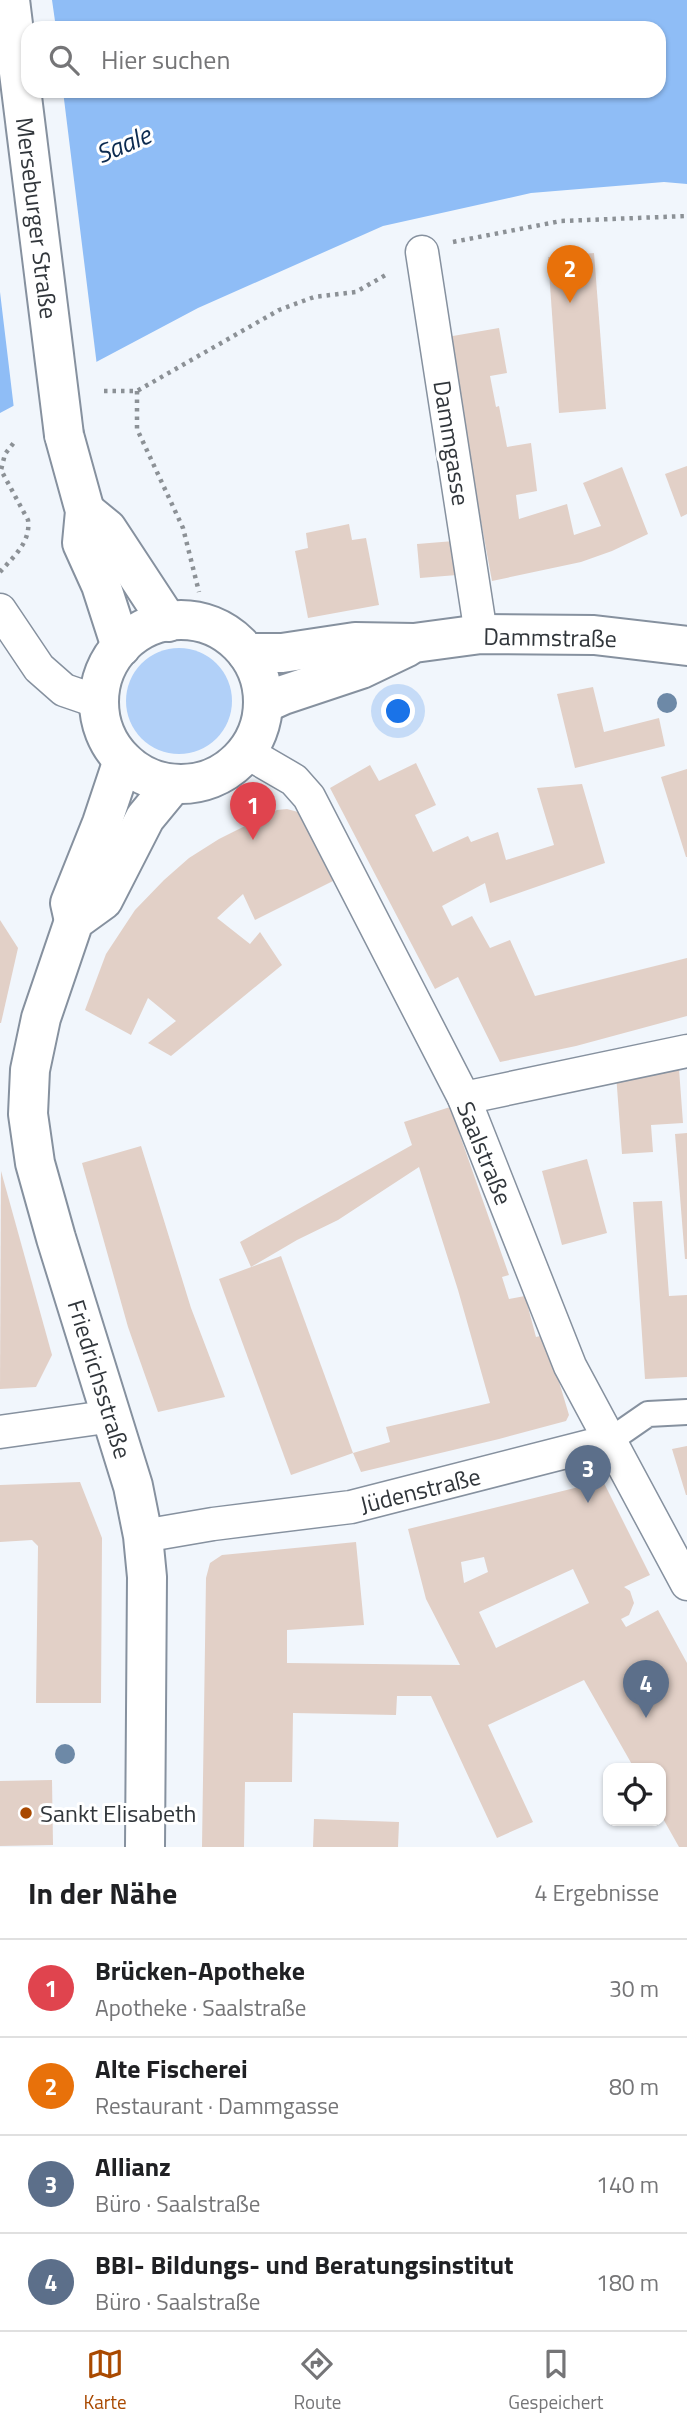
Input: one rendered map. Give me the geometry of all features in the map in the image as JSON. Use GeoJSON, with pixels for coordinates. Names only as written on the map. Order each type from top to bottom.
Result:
{"type":"FeatureCollection","features":[{"type":"Feature","properties":{"kind":"main road","name":"Merseburger Straße"},"geometry":{"type":"LineString","coordinates":[[10,0],[21,89]]}},
{"type":"Feature","properties":{"kind":"main road","name":"Merseburger Straße"},"geometry":{"type":"LineString","coordinates":[[22,98],[64,435],[85,511]]}},
{"type":"Feature","properties":{"kind":"main road"},"geometry":{"type":"LineString","coordinates":[[85,511],[107,529],[168,622]]}},
{"type":"Feature","properties":{"kind":"main road"},"geometry":{"type":"LineString","coordinates":[[85,511],[82,543],[101,585],[121,647]]}},
{"type":"Feature","properties":{"kind":"main road"},"geometry":{"type":"LineString","coordinates":[[183,621],[212,626],[237,642],[255,667],[261,684],[263,704],[259,728],[246,752],[226,771],[201,782],[173,784],[152,779],[132,768],[113,748],[106,734],[99,702],[107,667],[121,647],[142,630],[168,622],[183,621]]}},
{"type":"Feature","properties":{"kind":"main road","name":"Dammstraße"},"geometry":{"type":"LineString","coordinates":[[247,653],[282,653],[355,642],[414,643],[481,634],[594,635],[687,646]]}},
{"type":"Feature","properties":{"kind":"main road","name":"Dammstraße"},"geometry":{"type":"LineString","coordinates":[[263,704],[361,669],[414,643]]}},
{"type":"Feature","properties":{"kind":"main road","name":"Friedrichsstraße"},"geometry":{"type":"LineString","coordinates":[[123,760],[106,813],[70,903],[74,920],[41,1018],[30,1070],[28,1114],[35,1163],[113,1416],[133,1486],[143,1536],[148,1577],[145,1847]]}},
{"type":"Feature","properties":{"kind":"main road"},"geometry":{"type":"LineString","coordinates":[[74,920],[103,900],[145,818],[173,784]]}},
{"type":"Feature","properties":{"kind":"street","name":"Dammgasse"},"geometry":{"type":"LineString","coordinates":[[422,252],[481,634]]}},
{"type":"Feature","properties":{"kind":"street"},"geometry":{"type":"LineString","coordinates":[[0,610],[39,667],[64,690],[99,702]]}},
{"type":"Feature","properties":{"kind":"street","name":"Saalstraße"},"geometry":{"type":"LineString","coordinates":[[246,752],[294,780],[309,797],[464,1098],[570,1366],[687,1584]]}},
{"type":"Feature","properties":{"kind":"street"},"geometry":{"type":"LineString","coordinates":[[464,1098],[687,1051]]}},
{"type":"Feature","properties":{"kind":"street","name":"Jüdenstraße"},"geometry":{"type":"LineString","coordinates":[[143,1536],[213,1524],[351,1507],[609,1441],[648,1414],[687,1412]]}},
{"type":"Feature","properties":{"kind":"street"},"geometry":{"type":"LineString","coordinates":[[0,1432],[113,1416]]}},
{"type":"Feature","properties":{"kind":"path"},"geometry":{"type":"LineString","coordinates":[[136,391],[137,429],[183,527],[199,592]]}},
{"type":"Feature","properties":{"kind":"path"},"geometry":{"type":"LineString","coordinates":[[0,572],[27,538],[29,529],[28,520],[1,470],[5,454],[16,440]]}},
{"type":"Feature","properties":{"kind":"shaded area"},"geometry":{"type":"Polygon","coordinates":[[[179,648],[199,652],[216,664],[228,681],[232,701],[228,721],[216,738],[199,750],[179,754],[159,750],[142,738],[130,721],[126,701],[130,681],[142,664],[159,652],[179,648]]]}},
{"type":"Feature","properties":{"kind":"water","name":"Saale"},"geometry":{"type":"Polygon","coordinates":[[[0,0],[687,0],[687,184],[664,182],[531,193],[383,226],[198,308],[0,413],[0,0]]]}},
{"type":"Feature","properties":{"kind":"pier"},"geometry":{"type":"Polygon","coordinates":[[[0,0],[52,0],[55,21],[21,21],[21,98],[64,98],[97,366],[14,409],[0,292],[0,0]]]}},
{"type":"Feature","properties":{"kind":"building"},"geometry":{"type":"Polygon","coordinates":[[[594,253],[606,409],[559,413],[548,257],[594,253]]]}},
{"type":"Feature","properties":{"kind":"building"},"geometry":{"type":"Polygon","coordinates":[[[499,328],[507,373],[490,376],[496,407],[499,406],[507,447],[531,443],[537,491],[516,495],[519,519],[567,504],[574,535],[601,526],[583,483],[622,467],[648,534],[581,562],[492,581],[447,337],[499,328]]]}},
{"type":"Feature","properties":{"kind":"building"},"geometry":{"type":"Polygon","coordinates":[[[687,466],[687,514],[681,517],[665,474],[687,466]]]}},
{"type":"Feature","properties":{"kind":"building"},"geometry":{"type":"Polygon","coordinates":[[[349,524],[352,540],[366,538],[379,605],[308,618],[295,551],[308,548],[306,533],[349,524]]]}},
{"type":"Feature","properties":{"kind":"building"},"geometry":{"type":"Polygon","coordinates":[[[454,541],[457,575],[420,578],[417,544],[454,541]]]}},
{"type":"Feature","properties":{"kind":"building"},"geometry":{"type":"Polygon","coordinates":[[[593,687],[604,732],[659,718],[665,746],[575,768],[557,694],[593,687]]]}},
{"type":"Feature","properties":{"kind":"building"},"geometry":{"type":"Polygon","coordinates":[[[416,763],[436,805],[415,815],[433,852],[468,836],[471,842],[498,832],[506,860],[554,845],[537,788],[582,784],[605,863],[490,903],[485,883],[442,906],[452,926],[472,916],[490,948],[510,940],[535,996],[687,958],[687,1016],[576,1046],[500,1062],[458,977],[435,989],[330,788],[370,765],[379,781],[416,763]]]}},
{"type":"Feature","properties":{"kind":"building"},"geometry":{"type":"Polygon","coordinates":[[[687,769],[687,857],[686,857],[661,777],[687,769]]]}},
{"type":"Feature","properties":{"kind":"building"},"geometry":{"type":"Polygon","coordinates":[[[277,810],[298,812],[333,881],[255,920],[243,894],[217,918],[250,944],[260,932],[282,965],[171,1056],[148,1043],[176,1021],[148,998],[131,1035],[85,1010],[106,954],[135,910],[164,880],[189,858],[219,839],[277,810]]]}},
{"type":"Feature","properties":{"kind":"building"},"geometry":{"type":"Polygon","coordinates":[[[0,920],[18,948],[1,1023],[0,1023],[0,920]]]}},
{"type":"Feature","properties":{"kind":"building"},"geometry":{"type":"Polygon","coordinates":[[[679,1069],[683,1123],[651,1125],[653,1152],[622,1154],[616,1074],[679,1069]]]}},
{"type":"Feature","properties":{"kind":"building"},"geometry":{"type":"Polygon","coordinates":[[[450,1107],[509,1275],[502,1277],[509,1299],[525,1296],[536,1337],[545,1335],[569,1415],[566,1421],[361,1472],[353,1453],[390,1442],[386,1427],[490,1403],[419,1167],[338,1220],[251,1267],[240,1242],[412,1145],[404,1122],[450,1107]]]}},
{"type":"Feature","properties":{"kind":"building"},"geometry":{"type":"Polygon","coordinates":[[[687,1133],[687,1259],[685,1259],[675,1134],[687,1133]]]}},
{"type":"Feature","properties":{"kind":"building"},"geometry":{"type":"Polygon","coordinates":[[[141,1146],[191,1308],[225,1397],[158,1412],[128,1327],[82,1163],[141,1146]]]}},
{"type":"Feature","properties":{"kind":"building"},"geometry":{"type":"Polygon","coordinates":[[[587,1159],[607,1233],[562,1245],[542,1171],[587,1159]]]}},
{"type":"Feature","properties":{"kind":"building"},"geometry":{"type":"Polygon","coordinates":[[[1,1171],[52,1355],[36,1387],[0,1389],[1,1171]]]}},
{"type":"Feature","properties":{"kind":"building"},"geometry":{"type":"Polygon","coordinates":[[[662,1201],[669,1296],[687,1295],[687,1377],[645,1379],[633,1202],[662,1201]]]}},
{"type":"Feature","properties":{"kind":"building"},"geometry":{"type":"Polygon","coordinates":[[[281,1256],[353,1453],[291,1475],[219,1279],[281,1256]]]}},
{"type":"Feature","properties":{"kind":"building"},"geometry":{"type":"Polygon","coordinates":[[[687,1446],[687,1495],[686,1495],[672,1449],[687,1446]]]}},
{"type":"Feature","properties":{"kind":"building"},"geometry":{"type":"Polygon","coordinates":[[[603,1481],[650,1575],[624,1587],[630,1591],[634,1603],[629,1615],[621,1619],[626,1627],[658,1610],[687,1663],[687,1847],[679,1847],[666,1824],[666,1763],[631,1763],[584,1680],[488,1725],[533,1822],[497,1838],[431,1696],[397,1696],[396,1715],[293,1713],[292,1782],[245,1782],[244,1847],[202,1847],[206,1578],[210,1563],[222,1555],[356,1542],[364,1625],[287,1630],[287,1663],[460,1665],[426,1599],[408,1529],[603,1481]],[[484,1557],[461,1562],[464,1583],[488,1572],[484,1557]],[[573,1569],[479,1612],[496,1648],[589,1603],[573,1569]]]}},
{"type":"Feature","properties":{"kind":"building"},"geometry":{"type":"Polygon","coordinates":[[[80,1482],[102,1538],[101,1703],[36,1703],[38,1546],[32,1540],[0,1542],[0,1485],[80,1482]]]}},
{"type":"Feature","properties":{"kind":"building","name":"Sankt Elisabeth"},"geometry":{"type":"Polygon","coordinates":[[[52,1780],[53,1845],[0,1846],[0,1781],[52,1780]]]}},
{"type":"Feature","properties":{"kind":"building"},"geometry":{"type":"Polygon","coordinates":[[[314,1819],[399,1822],[398,1847],[313,1847],[314,1819]]]}},
{"type":"Feature","properties":{"kind":"place","name":"Alte Fischerei"},"geometry":{"type":"Point","coordinates":[570,303]}},
{"type":"Feature","properties":{"kind":"place","name":"Brücken-Apotheke"},"geometry":{"type":"Point","coordinates":[253,840]}},
{"type":"Feature","properties":{"kind":"place","name":"Allianz"},"geometry":{"type":"Point","coordinates":[588,1503]}},
{"type":"Feature","properties":{"kind":"place","name":"BBI- Bildungs- und Beratungsinstitut"},"geometry":{"type":"Point","coordinates":[646,1718]}},
{"type":"Feature","properties":{"kind":"place","name":"Sankt Elisabeth"},"geometry":{"type":"Point","coordinates":[26,1813]}}]}
